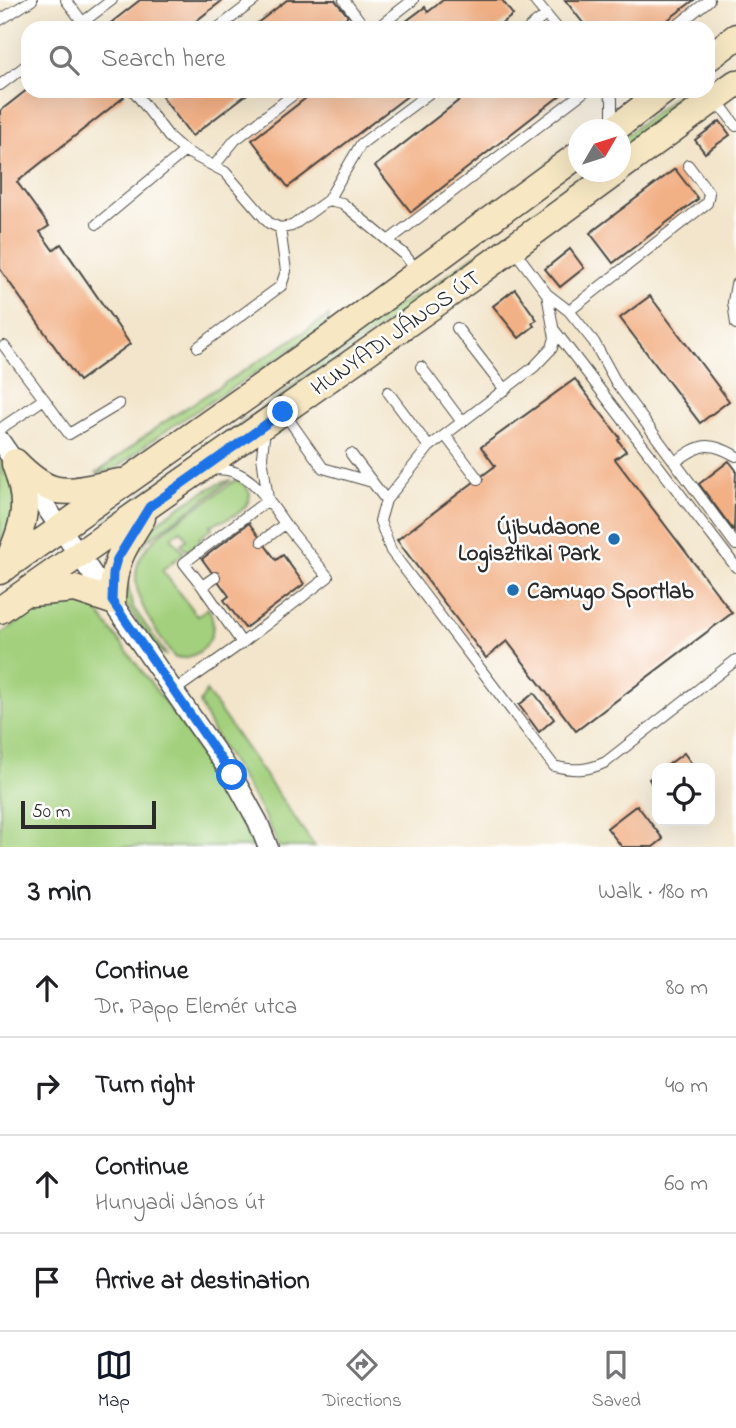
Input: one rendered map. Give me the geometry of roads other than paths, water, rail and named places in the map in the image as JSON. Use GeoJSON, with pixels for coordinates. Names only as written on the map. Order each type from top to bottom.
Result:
{"type":"FeatureCollection","features":[{"type":"Feature","properties":{"kind":"main road"},"geometry":{"type":"LineString","coordinates":[[715,53],[736,37]]}},
{"type":"Feature","properties":{"kind":"main road"},"geometry":{"type":"LineString","coordinates":[[631,161],[726,91]]}},
{"type":"Feature","properties":{"kind":"main road"},"geometry":{"type":"LineString","coordinates":[[627,119],[655,98]]}},
{"type":"Feature","properties":{"kind":"main road","name":"HUNYADI JÁNOS ÚT"},"geometry":{"type":"LineString","coordinates":[[3,569],[419,274],[568,163]]}},
{"type":"Feature","properties":{"kind":"main road","name":"HUNYADI JÁNOS ÚT"},"geometry":{"type":"LineString","coordinates":[[0,610],[274,419],[603,182]]}},
{"type":"Feature","properties":{"kind":"main road"},"geometry":{"type":"LineString","coordinates":[[491,220],[513,249]]}},
{"type":"Feature","properties":{"kind":"main road"},"geometry":{"type":"LineString","coordinates":[[7,452],[46,489],[60,492],[129,481]]}},
{"type":"Feature","properties":{"kind":"main road"},"geometry":{"type":"LineString","coordinates":[[3,569],[22,528],[27,503],[7,452]]}},
{"type":"Feature","properties":{"kind":"main road"},"geometry":{"type":"LineString","coordinates":[[26,594],[75,589],[112,601],[113,573],[117,559],[149,507]]}},
{"type":"Feature","properties":{"kind":"street"},"geometry":{"type":"LineString","coordinates":[[7,452],[232,775],[258,822],[268,847]]}},
{"type":"Feature","properties":{"kind":"lane"},"geometry":{"type":"LineString","coordinates":[[0,20],[32,0]]}},
{"type":"Feature","properties":{"kind":"lane"},"geometry":{"type":"LineString","coordinates":[[66,0],[79,21]]}},
{"type":"Feature","properties":{"kind":"lane"},"geometry":{"type":"LineString","coordinates":[[88,21],[112,0]]}},
{"type":"Feature","properties":{"kind":"lane"},"geometry":{"type":"LineString","coordinates":[[227,21],[254,0]]}},
{"type":"Feature","properties":{"kind":"lane"},"geometry":{"type":"LineString","coordinates":[[344,0],[360,21]]}},
{"type":"Feature","properties":{"kind":"lane"},"geometry":{"type":"LineString","coordinates":[[386,21],[413,0]]}},
{"type":"Feature","properties":{"kind":"lane"},"geometry":{"type":"LineString","coordinates":[[534,0],[551,21]]}},
{"type":"Feature","properties":{"kind":"lane"},"geometry":{"type":"LineString","coordinates":[[683,21],[709,0]]}},
{"type":"Feature","properties":{"kind":"lane"},"geometry":{"type":"LineString","coordinates":[[538,21],[546,15]]}},
{"type":"Feature","properties":{"kind":"lane"},"geometry":{"type":"LineString","coordinates":[[0,85],[21,69]]}},
{"type":"Feature","properties":{"kind":"lane"},"geometry":{"type":"LineString","coordinates":[[726,91],[736,126]]}},
{"type":"Feature","properties":{"kind":"lane"},"geometry":{"type":"LineString","coordinates":[[140,98],[169,137],[240,186],[269,223],[280,228],[292,226],[328,200],[361,144],[423,98]]}},
{"type":"Feature","properties":{"kind":"lane"},"geometry":{"type":"LineString","coordinates":[[214,166],[235,140],[289,98]]}},
{"type":"Feature","properties":{"kind":"lane"},"geometry":{"type":"LineString","coordinates":[[388,241],[576,98]]}},
{"type":"Feature","properties":{"kind":"lane"},"geometry":{"type":"LineString","coordinates":[[611,98],[612,119]]}},
{"type":"Feature","properties":{"kind":"lane"},"geometry":{"type":"LineString","coordinates":[[97,224],[185,150]]}},
{"type":"Feature","properties":{"kind":"lane"},"geometry":{"type":"LineString","coordinates":[[569,311],[707,203],[709,193],[688,165]]}},
{"type":"Feature","properties":{"kind":"lane"},"geometry":{"type":"LineString","coordinates":[[328,200],[342,203],[408,257],[419,274]]}},
{"type":"Feature","properties":{"kind":"lane"},"geometry":{"type":"LineString","coordinates":[[198,347],[281,286],[286,271],[280,228]]}},
{"type":"Feature","properties":{"kind":"lane"},"geometry":{"type":"LineString","coordinates":[[513,249],[547,294],[569,311],[594,342],[617,384],[736,545]]}},
{"type":"Feature","properties":{"kind":"lane"},"geometry":{"type":"LineString","coordinates":[[736,285],[733,302],[736,324]]}},
{"type":"Feature","properties":{"kind":"lane"},"geometry":{"type":"LineString","coordinates":[[547,294],[553,329],[552,348],[545,358],[429,447],[386,500],[380,521],[391,551],[554,766],[572,771],[590,769],[606,762],[736,660]]}},
{"type":"Feature","properties":{"kind":"lane"},"geometry":{"type":"LineString","coordinates":[[457,328],[505,390]]}},
{"type":"Feature","properties":{"kind":"lane"},"geometry":{"type":"LineString","coordinates":[[553,329],[736,567]]}},
{"type":"Feature","properties":{"kind":"lane"},"geometry":{"type":"LineString","coordinates":[[4,346],[69,434],[119,404]]}},
{"type":"Feature","properties":{"kind":"lane"},"geometry":{"type":"LineString","coordinates":[[421,367],[462,422]]}},
{"type":"Feature","properties":{"kind":"lane"},"geometry":{"type":"LineString","coordinates":[[388,392],[429,447]]}},
{"type":"Feature","properties":{"kind":"lane"},"geometry":{"type":"LineString","coordinates":[[0,429],[44,400]]}},
{"type":"Feature","properties":{"kind":"lane"},"geometry":{"type":"LineString","coordinates":[[268,500],[262,457],[274,419],[323,468],[372,481]]}},
{"type":"Feature","properties":{"kind":"lane"},"geometry":{"type":"LineString","coordinates":[[445,435],[478,479]]}},
{"type":"Feature","properties":{"kind":"lane"},"geometry":{"type":"LineString","coordinates":[[675,462],[697,446],[717,446],[736,456]]}},
{"type":"Feature","properties":{"kind":"lane"},"geometry":{"type":"LineString","coordinates":[[351,454],[386,500]]}},
{"type":"Feature","properties":{"kind":"lane"},"geometry":{"type":"LineString","coordinates":[[174,691],[328,577],[268,500],[242,474],[223,468],[197,473]]}},
{"type":"Feature","properties":{"kind":"lane"},"geometry":{"type":"LineString","coordinates":[[242,642],[184,563],[268,500]]}},
{"type":"Feature","properties":{"kind":"lane"},"geometry":{"type":"LineString","coordinates":[[262,541],[285,524]]}},
{"type":"Feature","properties":{"kind":"lane"},"geometry":{"type":"LineString","coordinates":[[202,586],[215,577]]}},
{"type":"Feature","properties":{"kind":"place","name":"Újbudaone Logisztikai Park"},"geometry":{"type":"Point","coordinates":[614,539]}},
{"type":"Feature","properties":{"kind":"place","name":"Camugo Sportlab"},"geometry":{"type":"Point","coordinates":[513,590]}}]}
